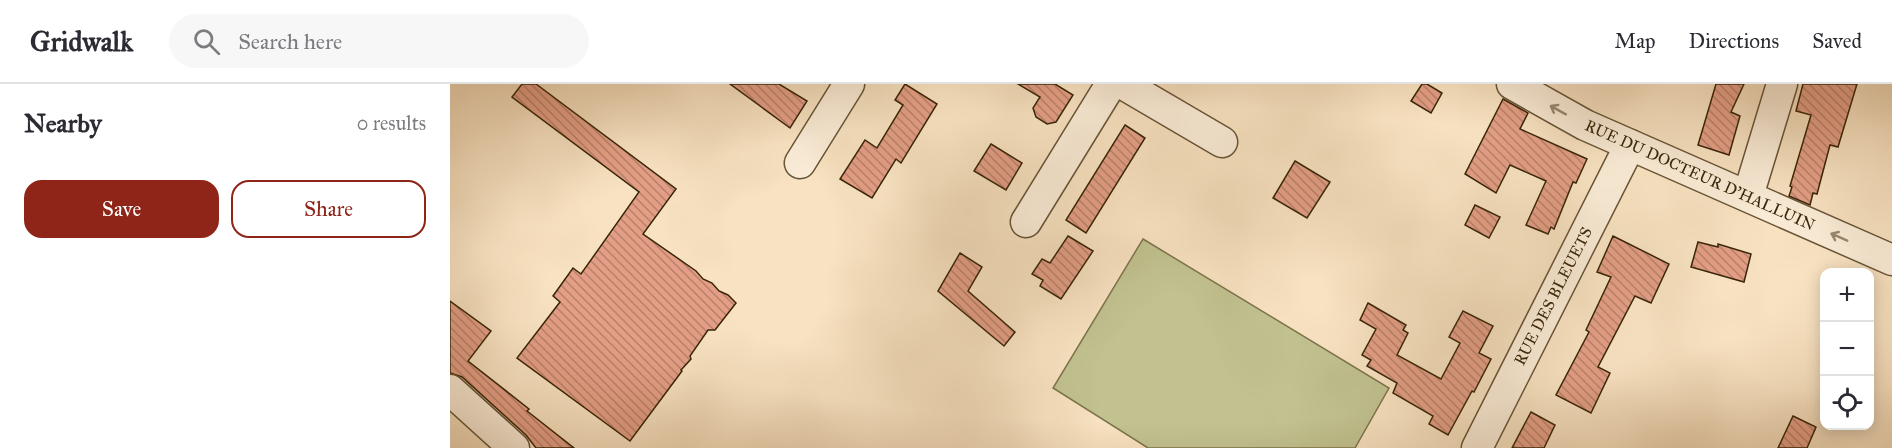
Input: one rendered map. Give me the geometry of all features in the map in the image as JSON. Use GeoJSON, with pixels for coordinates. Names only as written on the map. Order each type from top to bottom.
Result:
{"type":"FeatureCollection","features":[{"type":"Feature","properties":{"kind":"street"},"geometry":{"type":"LineString","coordinates":[[800,163],[849,84]]}},
{"type":"Feature","properties":{"kind":"street"},"geometry":{"type":"LineString","coordinates":[[1026,222],[1110,84]]}},
{"type":"Feature","properties":{"kind":"street"},"geometry":{"type":"LineString","coordinates":[[1123,84],[1221,142]]}},
{"type":"Feature","properties":{"kind":"street","name":"RUE DU DOCTEUR D'HALLUIN"},"geometry":{"type":"LineString","coordinates":[[1512,84],[1586,125],[1629,145],[1892,260]]}},
{"type":"Feature","properties":{"kind":"street"},"geometry":{"type":"LineString","coordinates":[[1748,196],[1782,84]]}},
{"type":"Feature","properties":{"kind":"street","name":"RUE DES BLEUETS"},"geometry":{"type":"LineString","coordinates":[[1477,448],[1629,145]]}},
{"type":"Feature","properties":{"kind":"street"},"geometry":{"type":"LineString","coordinates":[[450,390],[456,393],[514,448]]}},
{"type":"Feature","properties":{"kind":"green space"},"geometry":{"type":"Polygon","coordinates":[[[1143,239],[1389,388],[1355,448],[1148,448],[1053,388],[1143,239]]]}},
{"type":"Feature","properties":{"kind":"building"},"geometry":{"type":"Polygon","coordinates":[[[522,84],[536,84],[676,189],[643,234],[696,271],[703,279],[712,283],[736,303],[715,330],[708,330],[690,356],[691,359],[630,441],[517,358],[560,302],[553,296],[573,268],[581,274],[639,192],[512,97],[522,84]]]}},
{"type":"Feature","properties":{"kind":"building"},"geometry":{"type":"Polygon","coordinates":[[[730,84],[779,84],[807,101],[790,128],[730,84]]]}},
{"type":"Feature","properties":{"kind":"building"},"geometry":{"type":"Polygon","coordinates":[[[905,84],[937,104],[901,163],[896,159],[872,198],[840,179],[865,140],[877,148],[903,105],[895,100],[905,84]]]}},
{"type":"Feature","properties":{"kind":"building"},"geometry":{"type":"Polygon","coordinates":[[[1018,84],[1055,84],[1073,95],[1056,122],[1047,124],[1036,117],[1033,108],[1040,97],[1018,84]]]}},
{"type":"Feature","properties":{"kind":"building"},"geometry":{"type":"Polygon","coordinates":[[[1422,84],[1427,84],[1442,93],[1431,113],[1411,101],[1422,84]]]}},
{"type":"Feature","properties":{"kind":"building"},"geometry":{"type":"Polygon","coordinates":[[[1716,84],[1744,84],[1731,112],[1740,116],[1729,155],[1698,145],[1716,84]]]}},
{"type":"Feature","properties":{"kind":"building"},"geometry":{"type":"Polygon","coordinates":[[[1803,84],[1857,84],[1838,147],[1830,145],[1817,194],[1813,193],[1810,205],[1789,196],[1811,115],[1796,111],[1803,84]]]}},
{"type":"Feature","properties":{"kind":"building"},"geometry":{"type":"Polygon","coordinates":[[[1503,99],[1528,113],[1520,129],[1587,159],[1576,183],[1573,182],[1554,229],[1551,227],[1548,234],[1526,225],[1546,181],[1510,165],[1496,193],[1465,174],[1503,99]]]}},
{"type":"Feature","properties":{"kind":"building"},"geometry":{"type":"Polygon","coordinates":[[[1125,125],[1145,138],[1086,233],[1066,220],[1125,125]]]}},
{"type":"Feature","properties":{"kind":"building"},"geometry":{"type":"Polygon","coordinates":[[[991,144],[1022,163],[1006,190],[974,171],[991,144]]]}},
{"type":"Feature","properties":{"kind":"building"},"geometry":{"type":"Polygon","coordinates":[[[1295,161],[1330,182],[1307,218],[1273,198],[1295,161]]]}},
{"type":"Feature","properties":{"kind":"building"},"geometry":{"type":"Polygon","coordinates":[[[1475,205],[1500,217],[1489,238],[1465,225],[1475,205]]]}},
{"type":"Feature","properties":{"kind":"building"},"geometry":{"type":"Polygon","coordinates":[[[1068,236],[1093,251],[1061,299],[1040,286],[1043,280],[1032,274],[1042,259],[1050,263],[1068,236]]]}},
{"type":"Feature","properties":{"kind":"building"},"geometry":{"type":"Polygon","coordinates":[[[1613,236],[1669,264],[1651,303],[1635,296],[1598,367],[1610,373],[1591,413],[1556,395],[1589,332],[1586,330],[1611,277],[1597,272],[1613,236]]]}},
{"type":"Feature","properties":{"kind":"building"},"geometry":{"type":"Polygon","coordinates":[[[1698,242],[1718,247],[1718,244],[1751,254],[1744,282],[1691,267],[1698,242]]]}},
{"type":"Feature","properties":{"kind":"building"},"geometry":{"type":"Polygon","coordinates":[[[960,253],[982,267],[968,291],[1015,332],[1004,346],[938,291],[960,253]]]}},
{"type":"Feature","properties":{"kind":"building"},"geometry":{"type":"Polygon","coordinates":[[[450,301],[491,331],[468,361],[574,448],[536,448],[526,435],[462,377],[450,373],[450,301]]]}},
{"type":"Feature","properties":{"kind":"building"},"geometry":{"type":"Polygon","coordinates":[[[1368,303],[1406,325],[1403,330],[1408,333],[1397,355],[1441,379],[1460,343],[1449,337],[1463,311],[1493,326],[1479,353],[1491,359],[1448,435],[1429,424],[1433,416],[1393,393],[1397,383],[1367,366],[1371,360],[1362,355],[1376,329],[1360,320],[1368,303]]]}},
{"type":"Feature","properties":{"kind":"building"},"geometry":{"type":"Polygon","coordinates":[[[1531,412],[1555,425],[1544,448],[1512,448],[1531,412]]]}},
{"type":"Feature","properties":{"kind":"building"},"geometry":{"type":"Polygon","coordinates":[[[1793,416],[1816,427],[1807,448],[1778,448],[1793,416]]]}}]}
